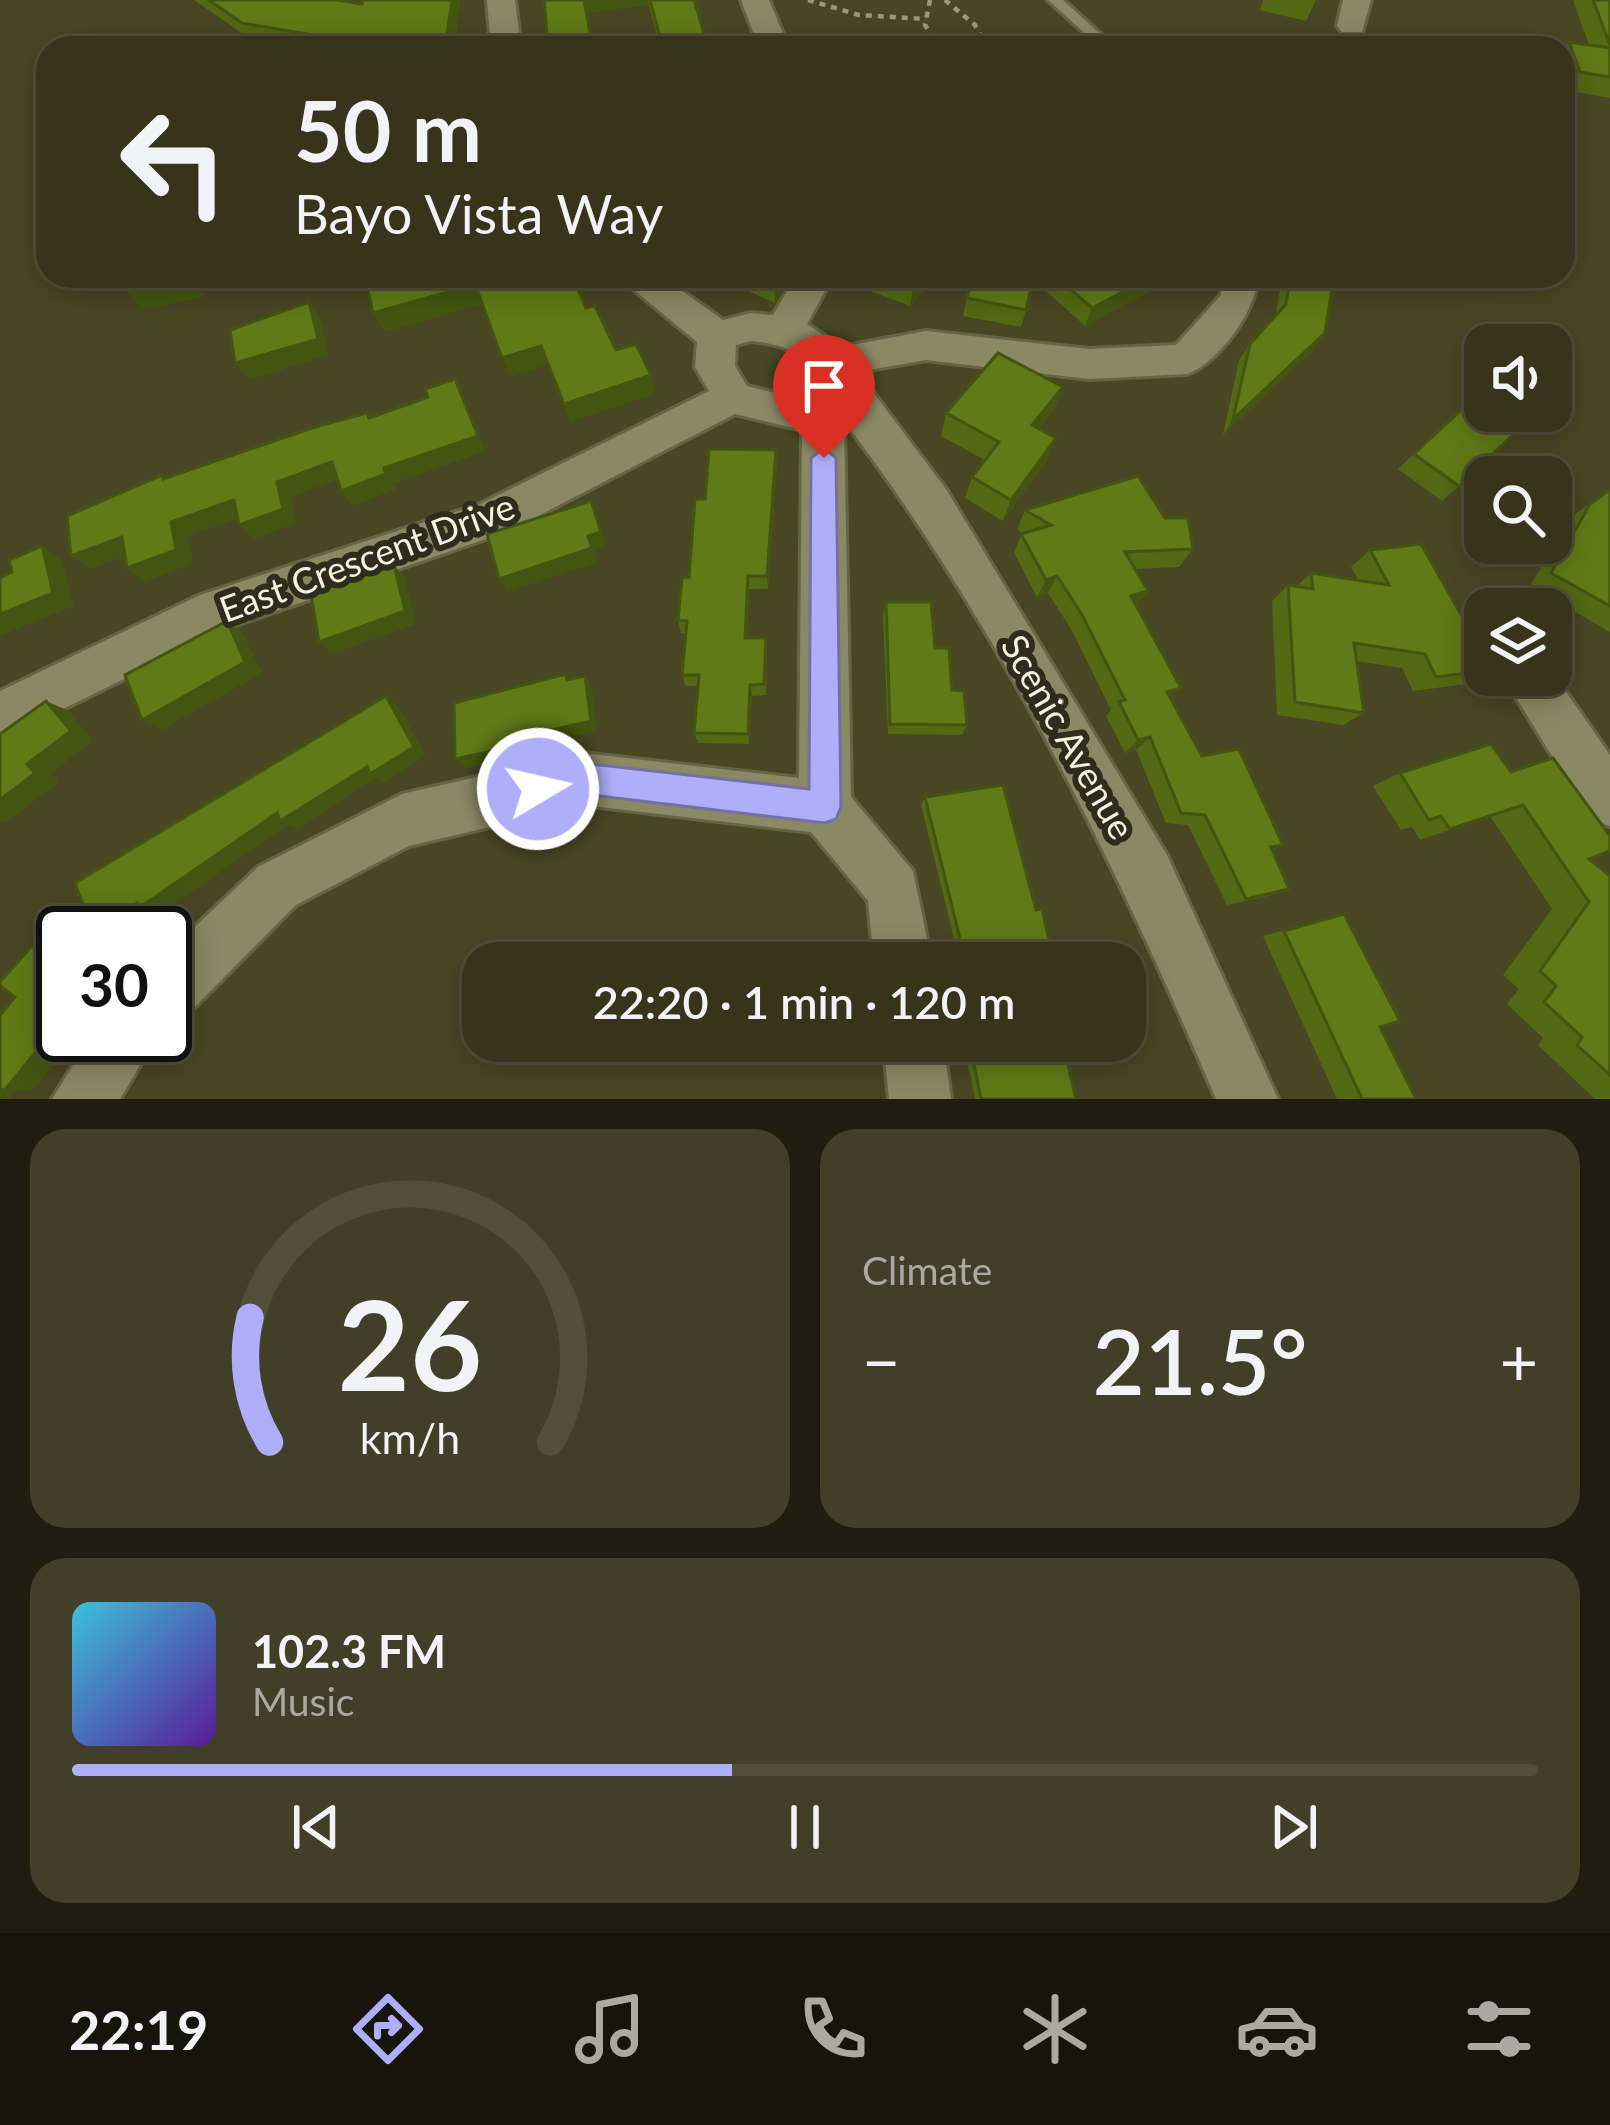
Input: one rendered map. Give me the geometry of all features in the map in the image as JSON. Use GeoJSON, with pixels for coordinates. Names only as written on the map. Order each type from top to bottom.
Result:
{"type":"FeatureCollection","features":[{"type":"Feature","properties":{"kind":"street"},"geometry":{"type":"LineString","coordinates":[[501,0],[505,36]]}},
{"type":"Feature","properties":{"kind":"street"},"geometry":{"type":"LineString","coordinates":[[755,0],[769,36]]}},
{"type":"Feature","properties":{"kind":"street"},"geometry":{"type":"LineString","coordinates":[[651,288],[717,336]]}},
{"type":"Feature","properties":{"kind":"street"},"geometry":{"type":"LineString","coordinates":[[717,336],[751,327],[785,328],[808,288]]}},
{"type":"Feature","properties":{"kind":"street"},"geometry":{"type":"LineString","coordinates":[[717,336],[715,367],[733,398],[770,411],[837,392],[877,346],[975,344],[1081,364],[1187,359],[1240,298],[1240,288]]}},
{"type":"Feature","properties":{"kind":"street","name":"Scenic Avenue"},"geometry":{"type":"LineString","coordinates":[[785,328],[817,345],[837,392],[931,502],[1148,874],[1246,1099]]}},
{"type":"Feature","properties":{"kind":"street"},"geometry":{"type":"LineString","coordinates":[[837,392],[825,807],[894,890],[900,942]]}},
{"type":"Feature","properties":{"kind":"street","name":"East Crescent Drive"},"geometry":{"type":"LineString","coordinates":[[0,716],[217,610],[493,518],[733,398]]}},
{"type":"Feature","properties":{"kind":"street"},"geometry":{"type":"LineString","coordinates":[[1542,696],[1602,772]]}},
{"type":"Feature","properties":{"kind":"street"},"geometry":{"type":"LineString","coordinates":[[192,969],[277,886],[402,821],[583,779],[825,807]]}},
{"type":"Feature","properties":{"kind":"street"},"geometry":{"type":"LineString","coordinates":[[83,1099],[109,1062]]}},
{"type":"Feature","properties":{"kind":"street"},"geometry":{"type":"LineString","coordinates":[[916,1062],[920,1099]]}},
{"type":"Feature","properties":{"kind":"lane"},"geometry":{"type":"LineString","coordinates":[[1055,0],[1096,36]]}},
{"type":"Feature","properties":{"kind":"path"},"geometry":{"type":"LineString","coordinates":[[808,0],[859,15],[926,19]]}},
{"type":"Feature","properties":{"kind":"path"},"geometry":{"type":"LineString","coordinates":[[930,0],[926,19],[934,36]]}},
{"type":"Feature","properties":{"kind":"path"},"geometry":{"type":"LineString","coordinates":[[946,0],[975,25],[980,36]]}},
{"type":"Feature","properties":{"kind":"building"},"geometry":{"type":"Polygon","coordinates":[[[209,0],[362,4],[363,0],[452,0],[447,36],[319,36],[242,23],[209,0]]]}},
{"type":"Feature","properties":{"kind":"building"},"geometry":{"type":"Polygon","coordinates":[[[544,0],[584,0],[591,36],[547,36],[544,0]]]}},
{"type":"Feature","properties":{"kind":"building"},"geometry":{"type":"Polygon","coordinates":[[[650,0],[694,0],[705,36],[660,36],[650,0]]]}},
{"type":"Feature","properties":{"kind":"building"},"geometry":{"type":"Polygon","coordinates":[[[1593,0],[1610,0],[1610,45],[1593,0]]]}},
{"type":"Feature","properties":{"kind":"building"},"geometry":{"type":"Polygon","coordinates":[[[1575,43],[1610,48],[1610,77],[1580,72],[1575,43]]]}},
{"type":"Feature","properties":{"kind":"building"},"geometry":{"type":"Polygon","coordinates":[[[368,288],[461,288],[373,313],[368,288]]]}},
{"type":"Feature","properties":{"kind":"building"},"geometry":{"type":"Polygon","coordinates":[[[476,288],[577,288],[586,308],[595,306],[616,350],[636,344],[651,375],[564,404],[541,346],[502,358],[476,288]]]}},
{"type":"Feature","properties":{"kind":"building"},"geometry":{"type":"Polygon","coordinates":[[[969,288],[1031,288],[1026,310],[967,298],[969,288]]]}},
{"type":"Feature","properties":{"kind":"building"},"geometry":{"type":"Polygon","coordinates":[[[1069,288],[1130,288],[1092,308],[1069,288]]]}},
{"type":"Feature","properties":{"kind":"building"},"geometry":{"type":"Polygon","coordinates":[[[1288,288],[1332,288],[1325,333],[1233,419],[1250,344],[1286,304],[1288,288]]]}},
{"type":"Feature","properties":{"kind":"building"},"geometry":{"type":"Polygon","coordinates":[[[309,302],[318,339],[235,363],[230,330],[309,302]]]}},
{"type":"Feature","properties":{"kind":"building"},"geometry":{"type":"Polygon","coordinates":[[[998,353],[1063,387],[1032,425],[1056,438],[1011,500],[972,477],[999,442],[946,413],[998,353]]]}},
{"type":"Feature","properties":{"kind":"building"},"geometry":{"type":"Polygon","coordinates":[[[455,379],[478,436],[384,468],[386,474],[341,491],[332,462],[277,482],[283,509],[239,525],[234,500],[171,522],[176,550],[127,568],[122,537],[71,556],[67,516],[162,475],[163,479],[315,427],[367,413],[369,418],[428,397],[425,389],[455,379]]]}},
{"type":"Feature","properties":{"kind":"building"},"geometry":{"type":"Polygon","coordinates":[[[1464,407],[1464,432],[1516,432],[1491,456],[1464,456],[1464,481],[1459,486],[1414,454],[1464,407]]]}},
{"type":"Feature","properties":{"kind":"building"},"geometry":{"type":"Polygon","coordinates":[[[709,449],[776,450],[767,576],[748,576],[745,638],[766,638],[764,684],[750,685],[748,734],[694,733],[699,675],[682,675],[687,621],[678,620],[682,577],[689,577],[695,499],[705,499],[709,449]]]}},
{"type":"Feature","properties":{"kind":"building"},"geometry":{"type":"Polygon","coordinates":[[[1138,476],[1165,518],[1188,518],[1193,549],[1125,552],[1148,591],[1131,596],[1181,688],[1167,692],[1202,756],[1239,749],[1283,845],[1271,847],[1289,889],[1246,899],[1205,815],[1181,813],[1150,737],[1138,740],[1119,702],[1125,700],[1081,613],[1057,576],[1046,580],[1021,534],[1051,525],[1025,510],[1138,476]]]}},
{"type":"Feature","properties":{"kind":"building"},"geometry":{"type":"Polygon","coordinates":[[[1610,490],[1610,606],[1551,573],[1556,564],[1572,564],[1572,536],[1590,504],[1610,490]]]}},
{"type":"Feature","properties":{"kind":"building"},"geometry":{"type":"Polygon","coordinates":[[[591,501],[601,532],[588,536],[592,548],[499,579],[487,534],[591,501]]]}},
{"type":"Feature","properties":{"kind":"building"},"geometry":{"type":"Polygon","coordinates":[[[1421,544],[1464,620],[1464,674],[1436,677],[1425,654],[1354,643],[1364,713],[1295,702],[1288,585],[1313,589],[1311,573],[1389,585],[1370,550],[1421,544]]]}},
{"type":"Feature","properties":{"kind":"building"},"geometry":{"type":"Polygon","coordinates":[[[42,546],[53,593],[0,614],[0,578],[12,572],[9,560],[42,546]]]}},
{"type":"Feature","properties":{"kind":"building"},"geometry":{"type":"Polygon","coordinates":[[[394,565],[405,611],[319,642],[311,594],[394,565]]]}},
{"type":"Feature","properties":{"kind":"building"},"geometry":{"type":"Polygon","coordinates":[[[886,602],[931,602],[935,648],[949,648],[952,690],[964,691],[967,725],[890,724],[886,602]]]}},
{"type":"Feature","properties":{"kind":"building"},"geometry":{"type":"Polygon","coordinates":[[[227,621],[245,662],[142,720],[125,675],[227,621]]]}},
{"type":"Feature","properties":{"kind":"building"},"geometry":{"type":"Polygon","coordinates":[[[566,674],[567,680],[585,676],[591,721],[551,730],[551,738],[455,759],[454,703],[566,674]]]}},
{"type":"Feature","properties":{"kind":"building"},"geometry":{"type":"Polygon","coordinates":[[[386,696],[414,747],[370,774],[367,767],[280,821],[277,813],[142,906],[83,906],[75,883],[386,696]]]}},
{"type":"Feature","properties":{"kind":"building"},"geometry":{"type":"Polygon","coordinates":[[[46,701],[71,731],[27,764],[35,773],[0,800],[0,734],[46,701]]]}},
{"type":"Feature","properties":{"kind":"building"},"geometry":{"type":"Polygon","coordinates":[[[1491,744],[1511,772],[1553,758],[1610,836],[1610,851],[1589,859],[1610,876],[1610,1075],[1577,1045],[1582,1037],[1544,1002],[1556,986],[1540,971],[1589,902],[1523,805],[1450,829],[1441,816],[1429,820],[1400,773],[1491,744]]]}},
{"type":"Feature","properties":{"kind":"building"},"geometry":{"type":"Polygon","coordinates":[[[1003,785],[1036,910],[1042,909],[1049,942],[961,942],[925,797],[1003,785]]]}},
{"type":"Feature","properties":{"kind":"building"},"geometry":{"type":"Polygon","coordinates":[[[1344,914],[1400,1021],[1380,1027],[1416,1099],[1362,1099],[1284,931],[1344,914]]]}},
{"type":"Feature","properties":{"kind":"building"},"geometry":{"type":"Polygon","coordinates":[[[32,946],[36,949],[36,1052],[4,1091],[0,1088],[0,1015],[15,997],[0,982],[32,946]]]}},
{"type":"Feature","properties":{"kind":"building"},"geometry":{"type":"Polygon","coordinates":[[[973,1062],[1067,1062],[1076,1099],[981,1099],[973,1062]]]}},
{"type":"Feature","properties":{"kind":"route"},"geometry":{"type":"LineString","coordinates":[[538,789],[583,779],[825,807],[824,458]]}}]}
